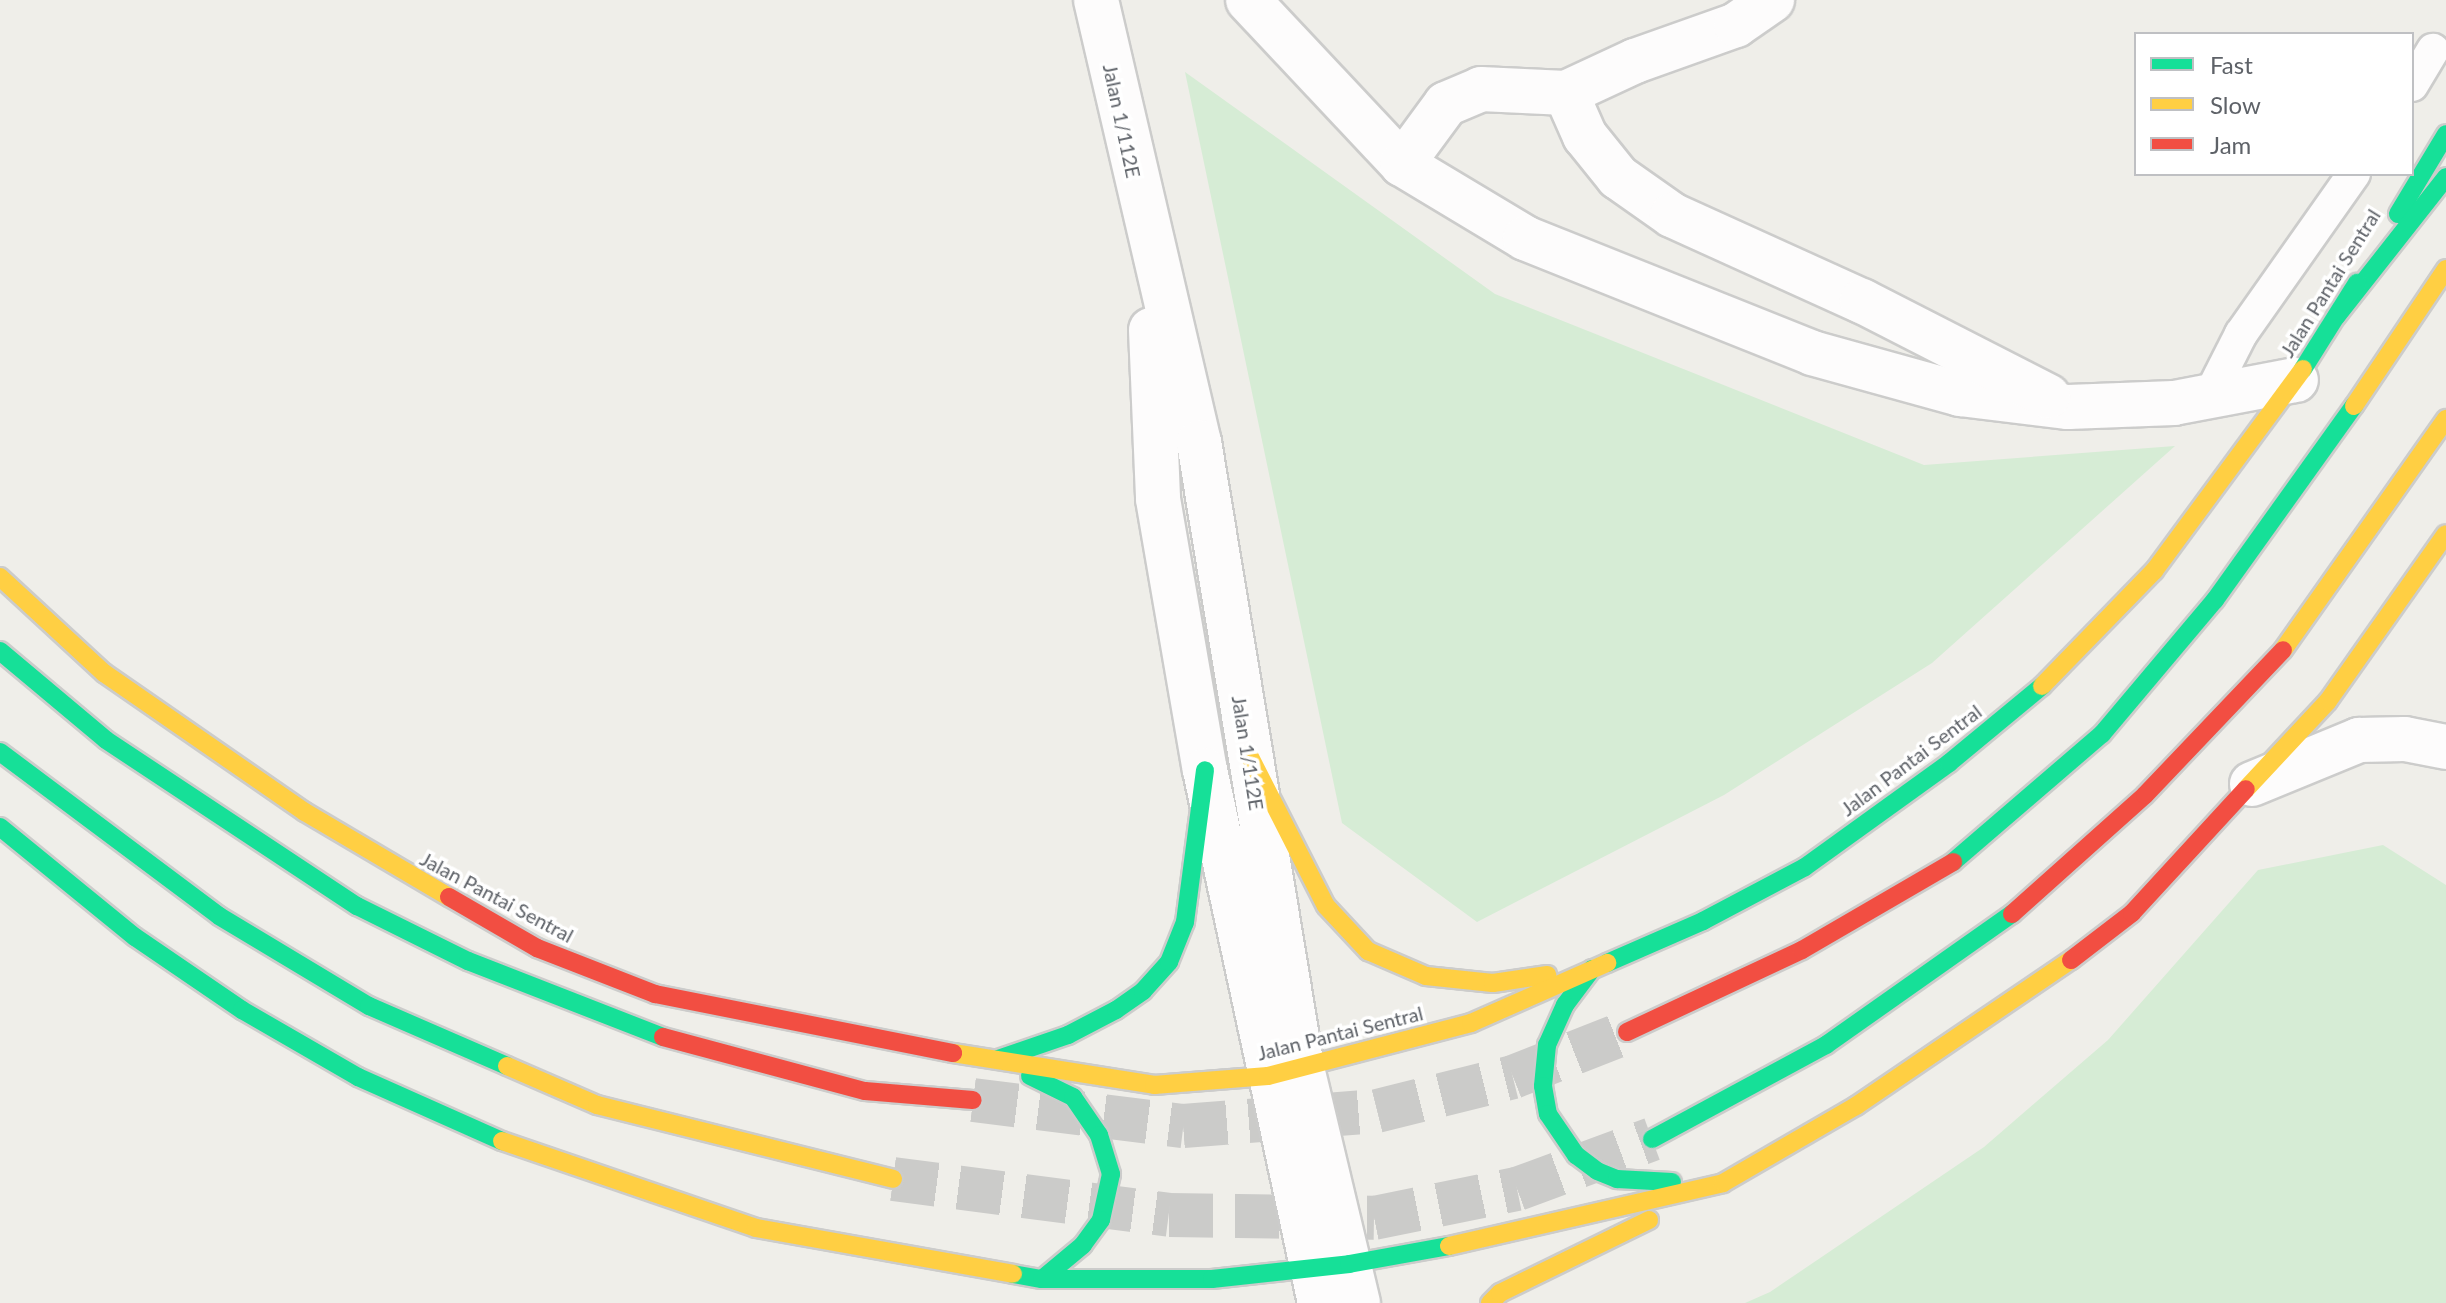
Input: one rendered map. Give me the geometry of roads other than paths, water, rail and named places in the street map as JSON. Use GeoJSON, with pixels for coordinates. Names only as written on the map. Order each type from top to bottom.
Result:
{"type":"FeatureCollection","features":[{"type":"Feature","properties":{"kind":"main road","name":"Jalan Pantai Sentral"},"geometry":{"type":"LineString","coordinates":[[0,577],[104,673],[305,812],[537,948],[655,994],[786,1024],[1154,1085],[1285,1072],[1471,1023],[1703,921],[1805,867],[1949,763],[2064,667],[2154,571],[2296,380],[2446,134]]}},
{"type":"Feature","properties":{"kind":"main road"},"geometry":{"type":"LineString","coordinates":[[2336,317],[2446,177]]}},
{"type":"Feature","properties":{"kind":"main road"},"geometry":{"type":"LineString","coordinates":[[1627,1032],[1802,950],[1930,879],[1992,834],[2102,734],[2233,575],[2446,269]]}},
{"type":"Feature","properties":{"kind":"main road"},"geometry":{"type":"LineString","coordinates":[[1652,1139],[1826,1045],[2023,906],[2134,805],[2278,657],[2446,419]]}},
{"type":"Feature","properties":{"kind":"main road"},"geometry":{"type":"LineString","coordinates":[[1490,1303],[1500,1293],[1723,1183],[1856,1106],[2025,996],[2132,913],[2328,701],[2446,541]]}},
{"type":"Feature","properties":{"kind":"main road"},"geometry":{"type":"LineString","coordinates":[[0,651],[106,740],[189,799],[357,906],[468,961],[605,1018],[716,1054],[865,1091],[973,1100]]}},
{"type":"Feature","properties":{"kind":"main road"},"geometry":{"type":"LineString","coordinates":[[0,752],[219,916],[369,1006],[597,1105],[893,1179]]}},
{"type":"Feature","properties":{"kind":"main road"},"geometry":{"type":"LineString","coordinates":[[1249,755],[1326,906],[1368,951],[1426,976],[1493,983],[1592,969]]}},
{"type":"Feature","properties":{"kind":"main road"},"geometry":{"type":"LineString","coordinates":[[996,1059],[1068,1035],[1116,1010],[1143,991],[1169,962],[1185,922],[1205,770]]}},
{"type":"Feature","properties":{"kind":"main road"},"geometry":{"type":"LineString","coordinates":[[0,827],[135,937],[242,1010],[358,1077],[495,1138],[756,1228],[1042,1279],[1116,1299]]}},
{"type":"Feature","properties":{"kind":"main road"},"geometry":{"type":"LineString","coordinates":[[1592,969],[1565,1005],[1547,1045],[1543,1086],[1548,1114],[1576,1155],[1617,1179],[1723,1183]]}},
{"type":"Feature","properties":{"kind":"main road"},"geometry":{"type":"LineString","coordinates":[[996,1059],[1073,1097],[1099,1135],[1111,1174],[1101,1220],[1083,1245],[1042,1279]]}},
{"type":"Feature","properties":{"kind":"main road"},"geometry":{"type":"LineString","coordinates":[[1042,1279],[1212,1279],[1335,1284],[1516,1234],[1723,1183]]}},
{"type":"Feature","properties":{"kind":"street","name":"Jalan 1/112E"},"geometry":{"type":"LineString","coordinates":[[1096,0],[1148,242],[1199,442],[1249,755],[1285,1072]]}},
{"type":"Feature","properties":{"kind":"street"},"geometry":{"type":"LineString","coordinates":[[1248,0],[1402,164],[1525,238],[1812,353],[1960,394],[2068,407],[2209,397],[2296,380]]}},
{"type":"Feature","properties":{"kind":"street"},"geometry":{"type":"LineString","coordinates":[[1402,164],[1446,104],[1481,89],[1566,93],[1635,61],[1736,25],[1772,0]]}},
{"type":"Feature","properties":{"kind":"street"},"geometry":{"type":"LineString","coordinates":[[1566,93],[1585,136],[1618,177],[1672,215],[1862,301],[2068,407]]}},
{"type":"Feature","properties":{"kind":"street","name":"Jalan 1/112E"},"geometry":{"type":"LineString","coordinates":[[1148,242],[1158,499],[1205,770],[1285,1072],[1335,1284]]}},
{"type":"Feature","properties":{"kind":"street"},"geometry":{"type":"LineString","coordinates":[[2252,784],[2359,740],[2405,739],[2446,747]]}},
{"type":"Feature","properties":{"kind":"lane"},"geometry":{"type":"LineString","coordinates":[[2414,82],[2433,50]]}},
{"type":"Feature","properties":{"kind":"lane"},"geometry":{"type":"LineString","coordinates":[[2209,397],[2241,334],[2353,176]]}},
{"type":"Feature","properties":{"kind":"tunnel"},"geometry":{"type":"LineString","coordinates":[[973,1100],[1183,1126],[1377,1111],[1513,1077],[1627,1032]]}},
{"type":"Feature","properties":{"kind":"tunnel"},"geometry":{"type":"LineString","coordinates":[[893,1179],[1169,1215],[1374,1218],[1517,1189],[1652,1139]]}}]}
